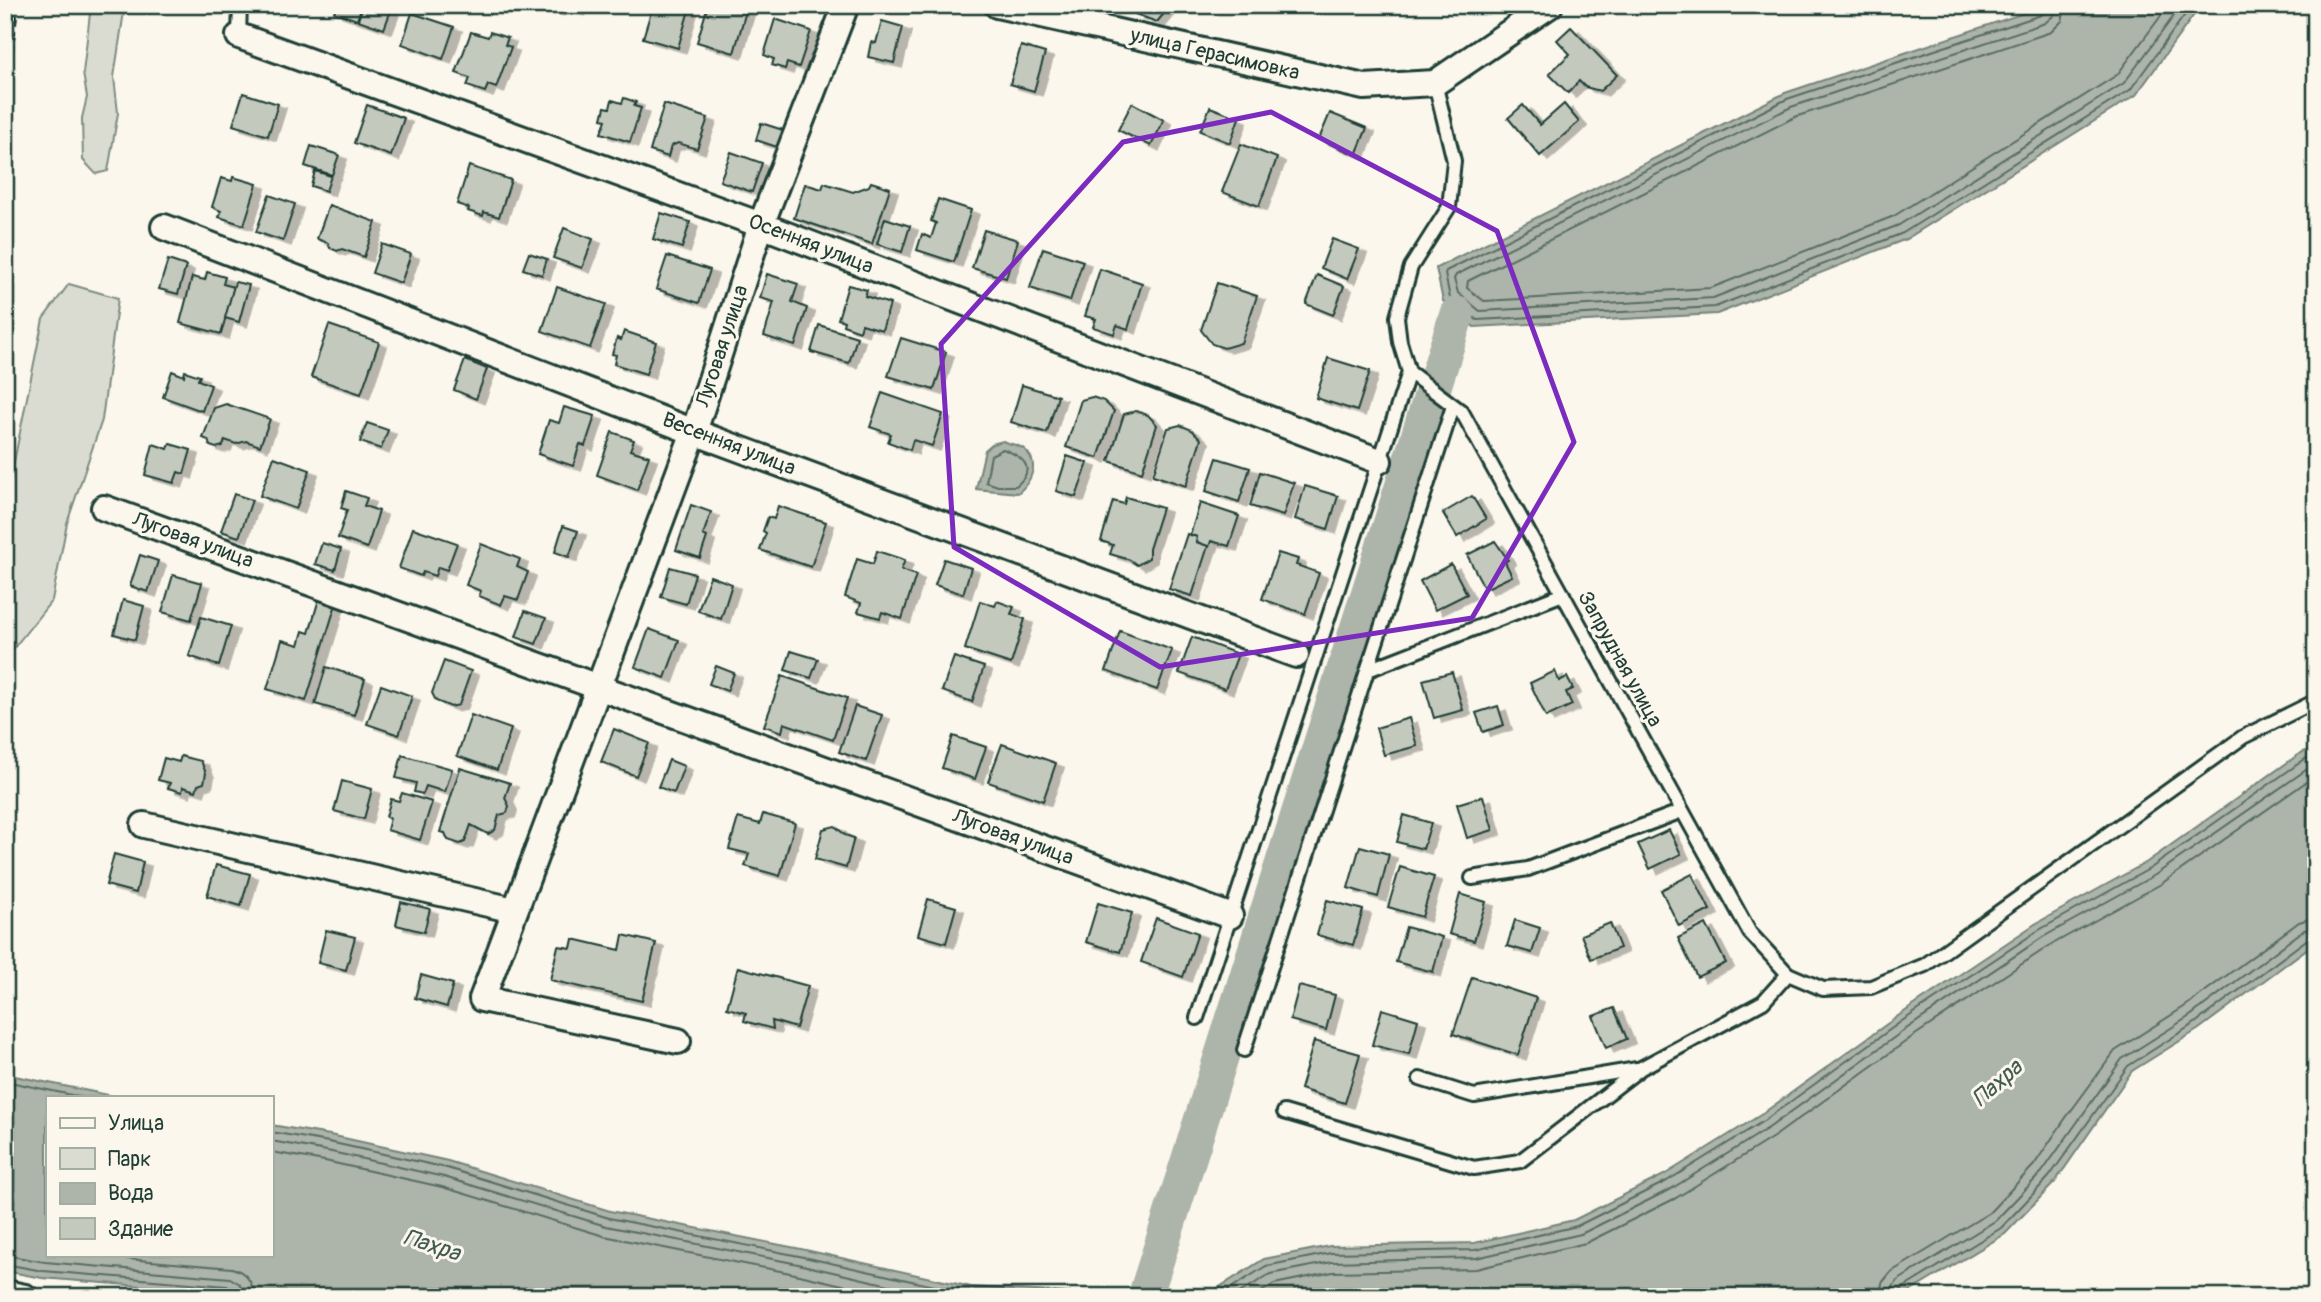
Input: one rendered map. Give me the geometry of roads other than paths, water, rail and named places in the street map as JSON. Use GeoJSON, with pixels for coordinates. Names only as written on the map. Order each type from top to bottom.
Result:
{"type":"FeatureCollection","features":[{"type":"Feature","properties":{"kind":"street","name":"Луговая улица"},"geometry":{"type":"LineString","coordinates":[[678,1041],[482,999],[513,910],[694,432],[761,225],[846,5]]}},
{"type":"Feature","properties":{"kind":"street","name":"улица Герасимовка"},"geometry":{"type":"LineString","coordinates":[[997,5],[1364,87],[1435,83]]}},
{"type":"Feature","properties":{"kind":"street"},"geometry":{"type":"LineString","coordinates":[[1435,83],[1550,5]]}},
{"type":"Feature","properties":{"kind":"street","name":"Осенняя улица"},"geometry":{"type":"LineString","coordinates":[[239,36],[761,225],[1380,461]]}},
{"type":"Feature","properties":{"kind":"street","name":"Весенняя улица"},"geometry":{"type":"LineString","coordinates":[[164,227],[694,432],[1296,655]]}},
{"type":"Feature","properties":{"kind":"street","name":"Луговая улица"},"geometry":{"type":"LineString","coordinates":[[104,508],[1230,916]]}},
{"type":"Feature","properties":{"kind":"street"},"geometry":{"type":"LineString","coordinates":[[144,825],[513,910]]}},
{"type":"Feature","properties":{"kind":"street"},"geometry":{"type":"LineString","coordinates":[[5,1293],[26,1297]]}},
{"type":"Feature","properties":{"kind":"lane"},"geometry":{"type":"LineString","coordinates":[[239,36],[240,5]]}},
{"type":"Feature","properties":{"kind":"lane"},"geometry":{"type":"LineString","coordinates":[[1197,1017],[1409,372],[1400,342],[1397,317],[1411,267],[1449,208],[1454,161],[1435,83]]}},
{"type":"Feature","properties":{"kind":"lane","name":"Запрудная улица"},"geometry":{"type":"LineString","coordinates":[[1409,372],[1462,412],[1750,933],[1788,974]]}},
{"type":"Feature","properties":{"kind":"lane"},"geometry":{"type":"LineString","coordinates":[[1244,1050],[1453,405]]}},
{"type":"Feature","properties":{"kind":"lane"},"geometry":{"type":"LineString","coordinates":[[1367,670],[1563,594]]}},
{"type":"Feature","properties":{"kind":"lane"},"geometry":{"type":"LineString","coordinates":[[1284,1112],[1474,1168],[1520,1161],[1641,1068],[1763,1002],[1788,974],[1823,989],[1871,987],[1925,965],[2243,737],[2316,701]]}},
{"type":"Feature","properties":{"kind":"lane"},"geometry":{"type":"LineString","coordinates":[[1472,878],[1528,870],[1682,811]]}},
{"type":"Feature","properties":{"kind":"lane"},"geometry":{"type":"LineString","coordinates":[[1420,1079],[1474,1096],[1641,1068]]}},
{"type":"Feature","properties":{"kind":"water"},"geometry":{"type":"Polygon","coordinates":[[[2048,5],[2201,5],[2136,95],[1906,239],[1717,314],[1474,327],[1443,301],[1436,268],[1785,93],[2048,5]]]}},
{"type":"Feature","properties":{"kind":"water"},"geometry":{"type":"Polygon","coordinates":[[[1003,441],[1022,448],[1029,454],[1033,466],[1030,478],[1018,493],[976,489],[985,450],[992,444],[1003,441]]]}},
{"type":"Feature","properties":{"kind":"water","name":"Пахра"},"geometry":{"type":"Polygon","coordinates":[[[2316,746],[2316,942],[2199,1029],[2132,1071],[2055,1182],[2005,1234],[1901,1297],[1134,1297],[1210,1293],[1264,1259],[1330,1246],[1474,1243],[1574,1220],[1664,1175],[1762,1114],[1898,1016],[2035,924],[2147,862],[2301,753],[2316,746]]]}},
{"type":"Feature","properties":{"kind":"water","name":"Пахра"},"geometry":{"type":"Polygon","coordinates":[[[5,1074],[113,1096],[46,1096],[46,1256],[273,1256],[273,1125],[448,1161],[610,1211],[801,1249],[971,1287],[1134,1297],[248,1297],[239,1294],[42,1278],[5,1271],[5,1074]]]}},
{"type":"Feature","properties":{"kind":"waterway"},"geometry":{"type":"LineString","coordinates":[[1145,1297],[1457,314]]}},
{"type":"Feature","properties":{"kind":"railway"},"geometry":{"type":"LineString","coordinates":[[5,99],[17,5]]}}]}
